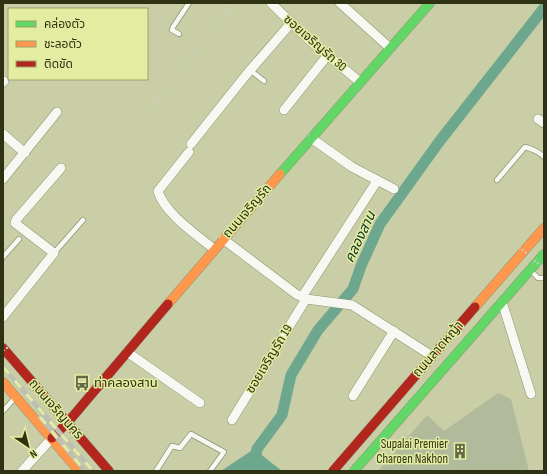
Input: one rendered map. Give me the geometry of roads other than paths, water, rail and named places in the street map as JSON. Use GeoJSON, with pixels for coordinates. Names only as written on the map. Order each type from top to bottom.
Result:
{"type":"FeatureCollection","features":[{"type":"Feature","properties":{"kind":"main road","name":"ถนนเจริญรัถ"},"geometry":{"type":"LineString","coordinates":[[52,438],[68,422],[223,239],[430,3]]}},
{"type":"Feature","properties":{"kind":"main road","name":"ถนนลาดหญ้า"},"geometry":{"type":"LineString","coordinates":[[333,471],[544,228]]}},
{"type":"Feature","properties":{"kind":"main road","name":"ถนนลาดหญ้า"},"geometry":{"type":"LineString","coordinates":[[354,471],[544,254]]}},
{"type":"Feature","properties":{"kind":"main road","name":"ถนนเจริญนคร"},"geometry":{"type":"LineString","coordinates":[[7,346],[109,471]]}},
{"type":"Feature","properties":{"kind":"main road","name":"ถนนเจริญนคร"},"geometry":{"type":"LineString","coordinates":[[3,382],[79,471]]}},
{"type":"Feature","properties":{"kind":"street","name":"ซอยเจริญรัถ 30"},"geometry":{"type":"LineString","coordinates":[[271,3],[327,56],[360,82]]}},
{"type":"Feature","properties":{"kind":"street"},"geometry":{"type":"LineString","coordinates":[[340,3],[390,48]]}},
{"type":"Feature","properties":{"kind":"street"},"geometry":{"type":"LineString","coordinates":[[214,250],[171,213],[160,200],[158,192],[250,70],[291,23]]}},
{"type":"Feature","properties":{"kind":"street"},"geometry":{"type":"LineString","coordinates":[[284,110],[327,56]]}},
{"type":"Feature","properties":{"kind":"street"},"geometry":{"type":"LineString","coordinates":[[3,179],[57,112]]}},
{"type":"Feature","properties":{"kind":"street"},"geometry":{"type":"LineString","coordinates":[[3,134],[24,153]]}},
{"type":"Feature","properties":{"kind":"street"},"geometry":{"type":"LineString","coordinates":[[311,138],[352,167],[394,189]]}},
{"type":"Feature","properties":{"kind":"street"},"geometry":{"type":"LineString","coordinates":[[3,317],[54,253],[15,223],[61,168]]}},
{"type":"Feature","properties":{"kind":"street","name":"ซอยเจริญรัถ 19"},"geometry":{"type":"LineString","coordinates":[[232,420],[304,298],[377,181]]}},
{"type":"Feature","properties":{"kind":"street"},"geometry":{"type":"LineString","coordinates":[[223,239],[296,294],[304,298],[352,305],[432,356]]}},
{"type":"Feature","properties":{"kind":"street"},"geometry":{"type":"LineString","coordinates":[[502,302],[531,394]]}},
{"type":"Feature","properties":{"kind":"street"},"geometry":{"type":"LineString","coordinates":[[353,396],[394,331]]}},
{"type":"Feature","properties":{"kind":"street"},"geometry":{"type":"LineString","coordinates":[[127,352],[200,403]]}},
{"type":"Feature","properties":{"kind":"street"},"geometry":{"type":"LineString","coordinates":[[22,471],[52,438]]}},
{"type":"Feature","properties":{"kind":"lane"},"geometry":{"type":"LineString","coordinates":[[179,34],[172,30],[172,27],[190,3]]}},
{"type":"Feature","properties":{"kind":"lane"},"geometry":{"type":"LineString","coordinates":[[250,70],[264,81]]}},
{"type":"Feature","properties":{"kind":"lane"},"geometry":{"type":"LineString","coordinates":[[497,180],[525,147],[535,151],[544,158]]}},
{"type":"Feature","properties":{"kind":"lane"},"geometry":{"type":"LineString","coordinates":[[54,253],[83,220]]}},
{"type":"Feature","properties":{"kind":"lane"},"geometry":{"type":"LineString","coordinates":[[3,257],[19,239]]}},
{"type":"Feature","properties":{"kind":"lane"},"geometry":{"type":"LineString","coordinates":[[530,270],[538,278],[544,278]]}},
{"type":"Feature","properties":{"kind":"lane"},"geometry":{"type":"LineString","coordinates":[[3,412],[16,398]]}},
{"type":"Feature","properties":{"kind":"lane"},"geometry":{"type":"LineString","coordinates":[[156,471],[172,446],[180,448],[191,434],[224,452],[210,471]]}},
{"type":"Feature","properties":{"kind":"waterway","name":"คลองสาน"},"geometry":{"type":"LineString","coordinates":[[246,471],[254,467],[257,449],[282,415],[291,375],[318,330],[353,289],[361,266],[380,224],[439,142],[544,8]]}},
{"type":"Feature","properties":{"kind":"railway"},"geometry":{"type":"LineString","coordinates":[[3,367],[93,471]]}},
{"type":"Feature","properties":{"kind":"railway"},"geometry":{"type":"LineString","coordinates":[[40,417],[85,471]]}},
{"type":"Feature","properties":{"kind":"place","name":"ท่าคลองสาน"},"geometry":{"type":"Point","coordinates":[82,383]}},
{"type":"Feature","properties":{"kind":"place","name":"Supalai Premier Charoen Nakhon"},"geometry":{"type":"Point","coordinates":[460,451]}}]}
